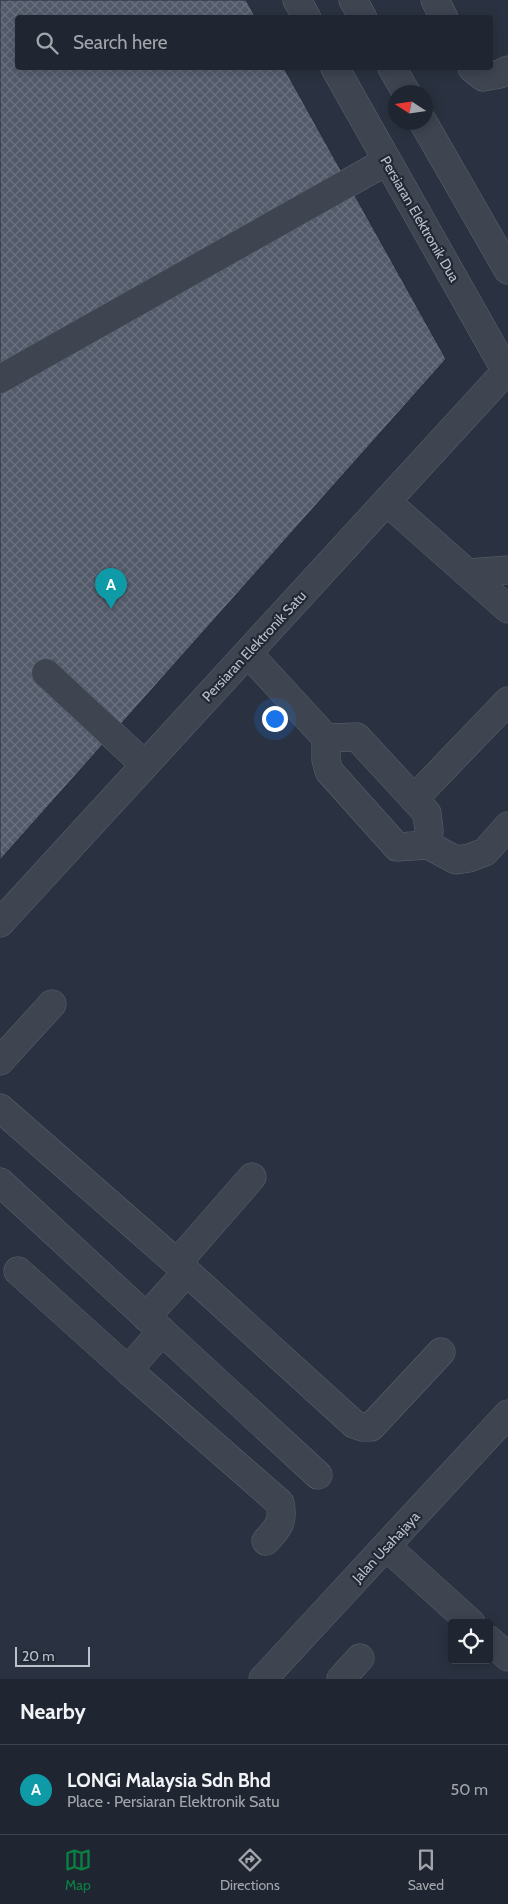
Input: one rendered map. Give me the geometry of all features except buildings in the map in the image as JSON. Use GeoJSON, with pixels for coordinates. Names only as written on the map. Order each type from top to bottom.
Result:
{"type":"FeatureCollection","features":[{"type":"Feature","properties":{"kind":"street"},"geometry":{"type":"LineString","coordinates":[[297,0],[305,15]]}},
{"type":"Feature","properties":{"kind":"street"},"geometry":{"type":"LineString","coordinates":[[353,0],[361,15]]}},
{"type":"Feature","properties":{"kind":"street"},"geometry":{"type":"LineString","coordinates":[[435,0],[442,15]]}},
{"type":"Feature","properties":{"kind":"street","name":"Persiaran Elektronik Dua"},"geometry":{"type":"LineString","coordinates":[[336,70],[507,370]]}},
{"type":"Feature","properties":{"kind":"street"},"geometry":{"type":"LineString","coordinates":[[393,70],[402,85]]}},
{"type":"Feature","properties":{"kind":"street"},"geometry":{"type":"LineString","coordinates":[[474,70],[483,77],[500,74],[508,70]]}},
{"type":"Feature","properties":{"kind":"street"},"geometry":{"type":"LineString","coordinates":[[428,130],[508,270]]}},
{"type":"Feature","properties":{"kind":"street"},"geometry":{"type":"LineString","coordinates":[[0,379],[387,161]]}},
{"type":"Feature","properties":{"kind":"street","name":"Persiaran Elektronik Satu"},"geometry":{"type":"LineString","coordinates":[[0,924],[507,370]]}},
{"type":"Feature","properties":{"kind":"street"},"geometry":{"type":"LineString","coordinates":[[387,502],[508,609]]}},
{"type":"Feature","properties":{"kind":"street"},"geometry":{"type":"LineString","coordinates":[[468,574],[508,570]]}},
{"type":"Feature","properties":{"kind":"street"},"geometry":{"type":"LineString","coordinates":[[248,653],[326,738],[326,760],[329,771],[397,846],[428,845],[456,860],[469,858],[485,852],[508,826]]}},
{"type":"Feature","properties":{"kind":"street"},"geometry":{"type":"LineString","coordinates":[[46,673],[145,765]]}},
{"type":"Feature","properties":{"kind":"street"},"geometry":{"type":"LineString","coordinates":[[421,806],[508,701]]}},
{"type":"Feature","properties":{"kind":"street"},"geometry":{"type":"LineString","coordinates":[[326,738],[357,737],[421,806],[429,830],[428,845]]}},
{"type":"Feature","properties":{"kind":"street"},"geometry":{"type":"LineString","coordinates":[[0,1061],[52,1004]]}},
{"type":"Feature","properties":{"kind":"street"},"geometry":{"type":"LineString","coordinates":[[0,1108],[182,1267],[354,1424],[362,1427],[371,1427],[441,1352]]}},
{"type":"Feature","properties":{"kind":"street"},"geometry":{"type":"LineString","coordinates":[[128,1370],[154,1324],[182,1267],[252,1177]]}},
{"type":"Feature","properties":{"kind":"street"},"geometry":{"type":"LineString","coordinates":[[0,1182],[318,1475]]}},
{"type":"Feature","properties":{"kind":"street"},"geometry":{"type":"LineString","coordinates":[[8,1263],[280,1503],[283,1516],[276,1530],[266,1541]]}},
{"type":"Feature","properties":{"kind":"street","name":"Jalan Usahajaya"},"geometry":{"type":"LineString","coordinates":[[263,1679],[508,1414]]}},
{"type":"Feature","properties":{"kind":"street"},"geometry":{"type":"LineString","coordinates":[[387,1547],[467,1619]]}},
{"type":"Feature","properties":{"kind":"street"},"geometry":{"type":"LineString","coordinates":[[493,1644],[508,1657]]}},
{"type":"Feature","properties":{"kind":"street"},"geometry":{"type":"LineString","coordinates":[[341,1679],[360,1658]]}},
{"type":"Feature","properties":{"kind":"place","name":"LONGi Malaysia Sdn Bhd"},"geometry":{"type":"Point","coordinates":[111,609]}}]}
